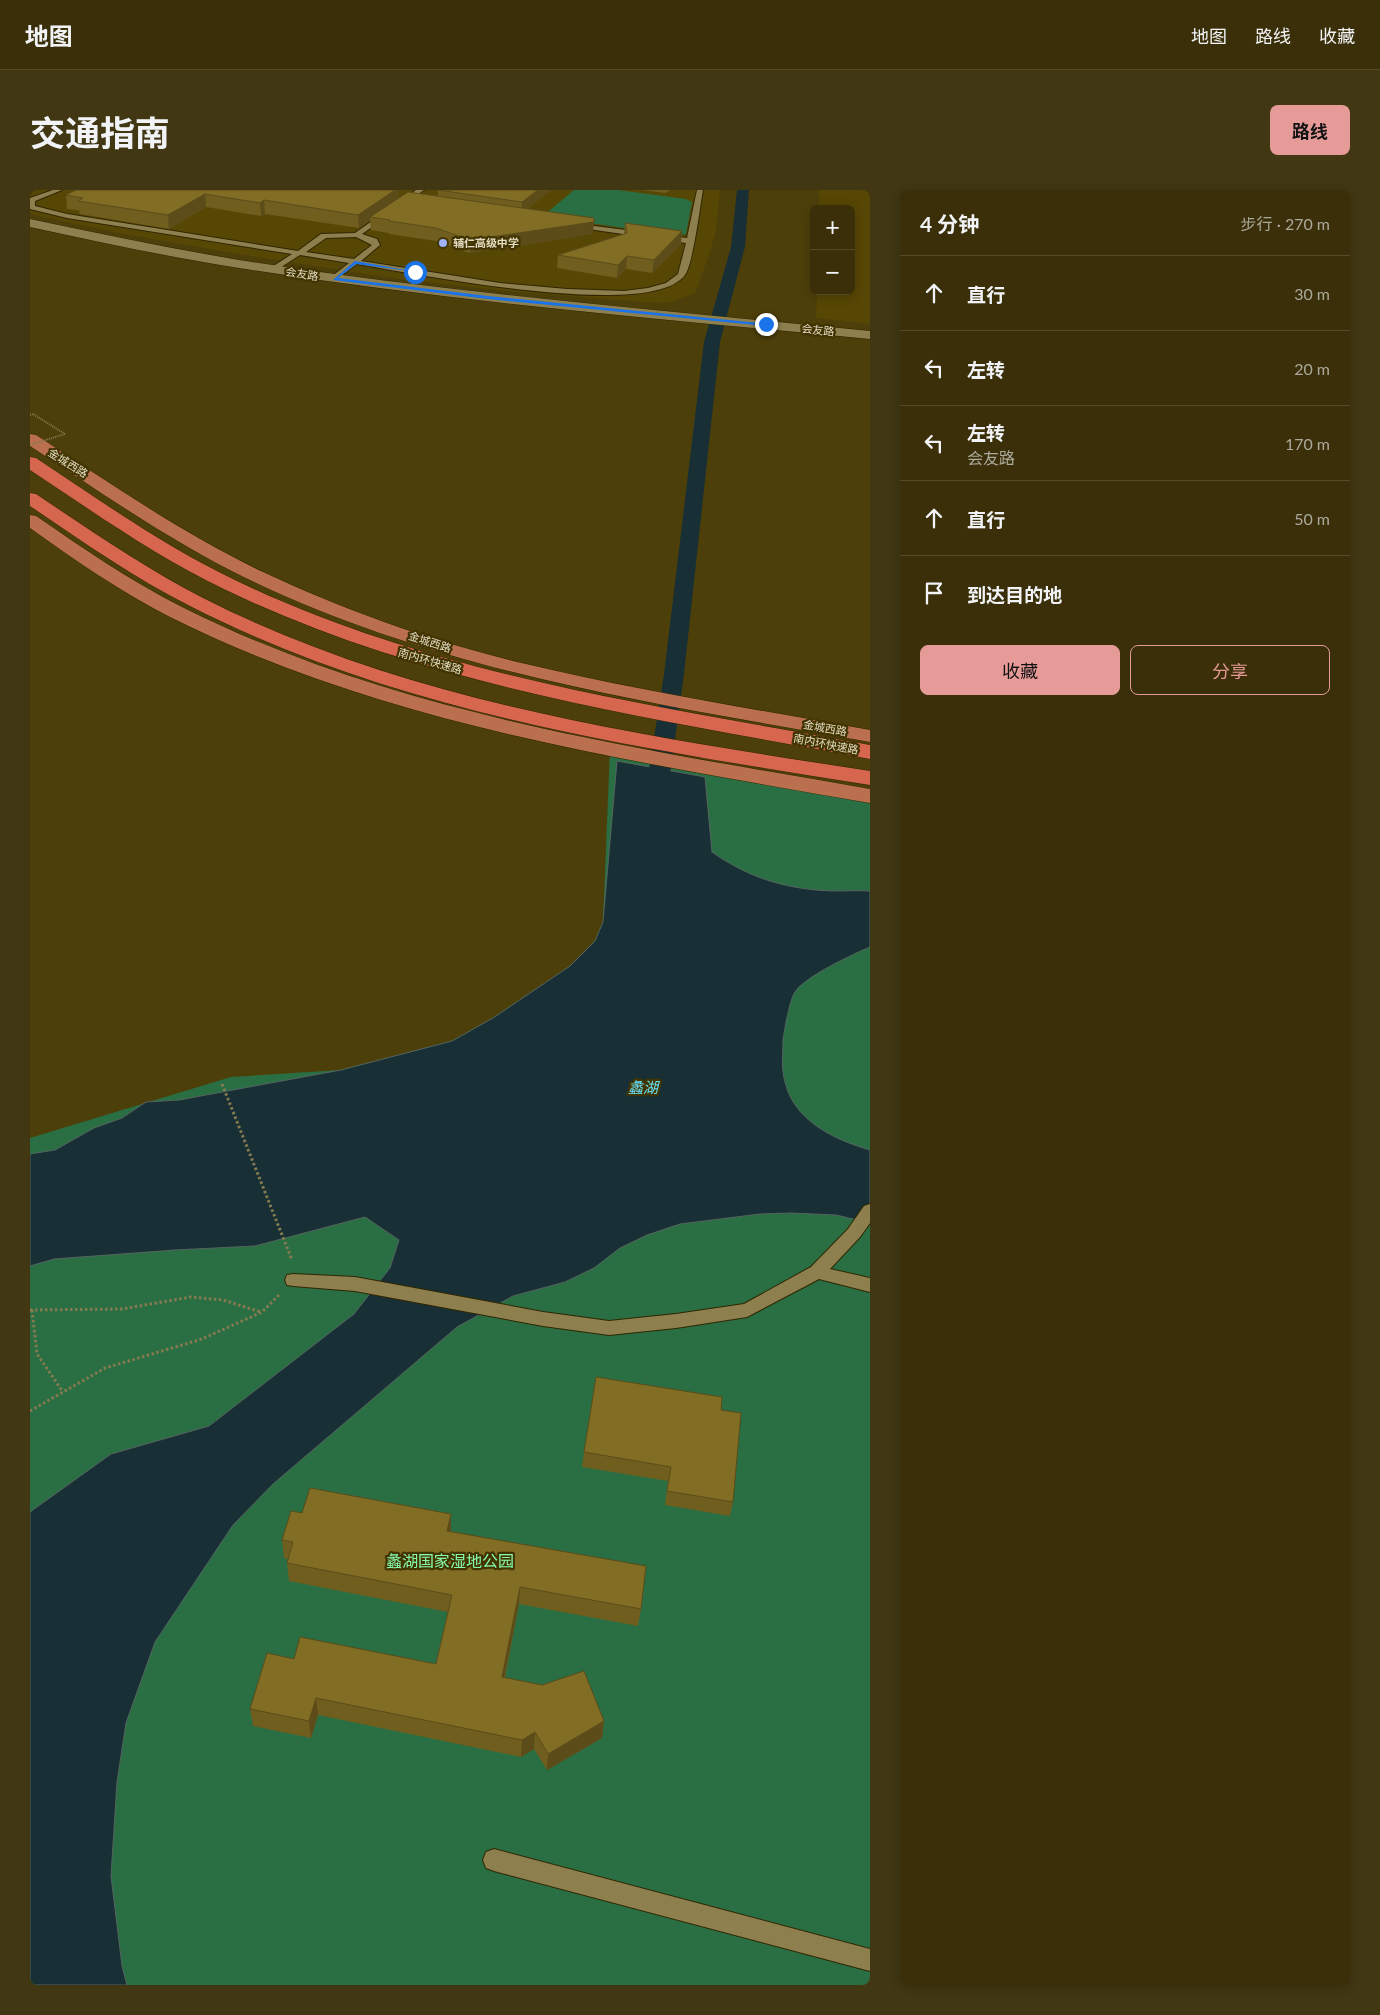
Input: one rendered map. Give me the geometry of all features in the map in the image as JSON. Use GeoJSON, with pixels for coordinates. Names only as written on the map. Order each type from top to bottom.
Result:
{"type":"FeatureCollection","features":[{"type":"Feature","properties":{"kind":"highway","name":"南内环快速路"},"geometry":{"type":"LineString","coordinates":[[30,462],[184,562],[234,587],[355,637],[425,660],[510,683],[600,694],[752,722],[870,752]]}},
{"type":"Feature","properties":{"kind":"highway"},"geometry":{"type":"LineString","coordinates":[[30,498],[148,576],[199,604],[263,633],[326,658],[400,683],[490,707],[586,736]]}},
{"type":"Feature","properties":{"kind":"highway","name":"南内环快速路"},"geometry":{"type":"LineString","coordinates":[[745,766],[870,778]]}},
{"type":"Feature","properties":{"kind":"highway"},"geometry":{"type":"LineString","coordinates":[[745,766],[870,786]]}},
{"type":"Feature","properties":{"kind":"main road","name":"金城西路"},"geometry":{"type":"LineString","coordinates":[[38,437],[186,538],[257,576],[375,624],[600,694]]}},
{"type":"Feature","properties":{"kind":"main road"},"geometry":{"type":"LineString","coordinates":[[30,520],[126,585],[172,610],[244,644],[308,670],[386,696],[479,720],[586,736],[745,766],[870,796]]}},
{"type":"Feature","properties":{"kind":"main road","name":"金城西路"},"geometry":{"type":"LineString","coordinates":[[752,722],[870,736]]}},
{"type":"Feature","properties":{"kind":"street","name":"会友路"},"geometry":{"type":"LineString","coordinates":[[30,223],[121,244],[334,279],[449,294],[870,335]]}},
{"type":"Feature","properties":{"kind":"lane"},"geometry":{"type":"LineString","coordinates":[[59,190],[32,200],[31,207],[67,216],[500,285],[571,292],[620,293],[654,289],[668,285],[681,275],[700,190]]}},
{"type":"Feature","properties":{"kind":"lane"},"geometry":{"type":"LineString","coordinates":[[357,234],[422,190]]}},
{"type":"Feature","properties":{"kind":"lane"},"geometry":{"type":"LineString","coordinates":[[563,223],[690,241]]}},
{"type":"Feature","properties":{"kind":"lane"},"geometry":{"type":"LineString","coordinates":[[274,269],[324,236],[357,234],[366,236],[374,241],[376,245],[334,279]]}},
{"type":"Feature","properties":{"kind":"lane"},"geometry":{"type":"LineString","coordinates":[[293,1280],[355,1284],[543,1320],[609,1328],[676,1321],[746,1310],[817,1272],[854,1234],[870,1210]]}},
{"type":"Feature","properties":{"kind":"lane"},"geometry":{"type":"LineString","coordinates":[[817,1272],[870,1285]]}},
{"type":"Feature","properties":{"kind":"lane"},"geometry":{"type":"LineString","coordinates":[[494,1860],[870,1960]]}},
{"type":"Feature","properties":{"kind":"path"},"geometry":{"type":"LineString","coordinates":[[30,445],[65,434]]}},
{"type":"Feature","properties":{"kind":"path","name":"金城西路"},"geometry":{"type":"LineString","coordinates":[[38,437],[55,441]]}},
{"type":"Feature","properties":{"kind":"path"},"geometry":{"type":"LineString","coordinates":[[222,1084],[292,1256]]}},
{"type":"Feature","properties":{"kind":"path"},"geometry":{"type":"LineString","coordinates":[[30,1411],[105,1368],[202,1339],[262,1312],[293,1280]]}},
{"type":"Feature","properties":{"kind":"path"},"geometry":{"type":"LineString","coordinates":[[63,1392],[37,1354],[31,1310],[122,1310],[191,1297],[223,1300],[262,1312]]}},
{"type":"Feature","properties":{"kind":"shaded area","name":"辅仁高级中学"},"geometry":{"type":"Polygon","coordinates":[[[30,190],[720,190],[716,230],[695,293],[672,302],[657,303],[527,293],[398,279],[119,233],[30,214],[30,190]]]}},
{"type":"Feature","properties":{"kind":"shaded area"},"geometry":{"type":"Polygon","coordinates":[[[819,190],[870,190],[870,324],[816,318],[817,295],[855,295],[855,205],[819,205],[819,190]]]}},
{"type":"Feature","properties":{"kind":"green space"},"geometry":{"type":"Polygon","coordinates":[[[574,190],[618,190],[686,199],[692,202],[686,234],[678,236],[543,216],[574,190]]]}},
{"type":"Feature","properties":{"kind":"green space","name":"蠡湖国家湿地公园"},"geometry":{"type":"Polygon","coordinates":[[[610,749],[870,795],[870,1985],[30,1985],[30,1138],[231,1077],[341,1070],[452,1041],[493,1018],[570,966],[595,941],[603,922],[610,749]]]}},
{"type":"Feature","properties":{"kind":"water","name":"蠡湖"},"geometry":{"type":"Polygon","coordinates":[[[617,761],[705,777],[712,852],[737,867],[761,878],[788,886],[830,891],[870,891],[870,947],[818,973],[795,992],[789,1008],[783,1040],[782,1061],[785,1082],[797,1108],[818,1127],[830,1134],[843,1141],[870,1150],[870,1223],[836,1215],[760,1214],[680,1224],[647,1235],[620,1248],[594,1268],[565,1282],[513,1296],[457,1327],[273,1484],[233,1525],[155,1642],[126,1723],[117,1782],[111,1876],[122,1966],[127,1985],[30,1985],[30,1512],[111,1454],[209,1426],[354,1314],[390,1268],[399,1240],[365,1217],[255,1246],[54,1259],[30,1266],[30,1154],[55,1150],[94,1128],[122,1118],[146,1102],[179,1100],[341,1070],[452,1041],[493,1018],[570,966],[595,941],[603,922],[617,761]]]}},
{"type":"Feature","properties":{"kind":"building"},"geometry":{"type":"Polygon","coordinates":[[[76,190],[395,190],[358,215],[264,200],[260,203],[205,194],[168,215],[78,201],[83,198],[66,195],[76,190]]]}},
{"type":"Feature","properties":{"kind":"building"},"geometry":{"type":"Polygon","coordinates":[[[438,190],[538,190],[522,202],[438,190]]]}},
{"type":"Feature","properties":{"kind":"building"},"geometry":{"type":"Polygon","coordinates":[[[408,192],[594,218],[594,222],[470,240],[436,228],[370,217],[408,192]]]}},
{"type":"Feature","properties":{"kind":"building"},"geometry":{"type":"Polygon","coordinates":[[[625,223],[682,231],[654,260],[627,256],[618,265],[558,255],[627,233],[625,223]]]}},
{"type":"Feature","properties":{"kind":"building"},"geometry":{"type":"Polygon","coordinates":[[[596,1377],[722,1397],[721,1410],[741,1413],[733,1502],[667,1491],[671,1467],[584,1452],[596,1377]]]}},
{"type":"Feature","properties":{"kind":"building"},"geometry":{"type":"Polygon","coordinates":[[[310,1488],[451,1514],[447,1531],[646,1566],[641,1609],[520,1587],[502,1677],[542,1685],[584,1671],[604,1721],[548,1754],[535,1732],[522,1740],[316,1698],[309,1721],[250,1709],[267,1653],[294,1659],[300,1637],[436,1664],[452,1595],[287,1563],[293,1542],[282,1540],[291,1511],[302,1513],[310,1488]]]}},
{"type":"Feature","properties":{"kind":"waterway"},"geometry":{"type":"LineString","coordinates":[[660,769],[674,674],[712,342],[738,247],[743,190]]}},
{"type":"Feature","properties":{"kind":"place","name":"辅仁高级中学"},"geometry":{"type":"Point","coordinates":[443,243]}},
{"type":"Feature","properties":{"kind":"route"},"geometry":{"type":"LineString","coordinates":[[415,272],[355,262],[334,279],[488,298],[766,324]]}}]}
